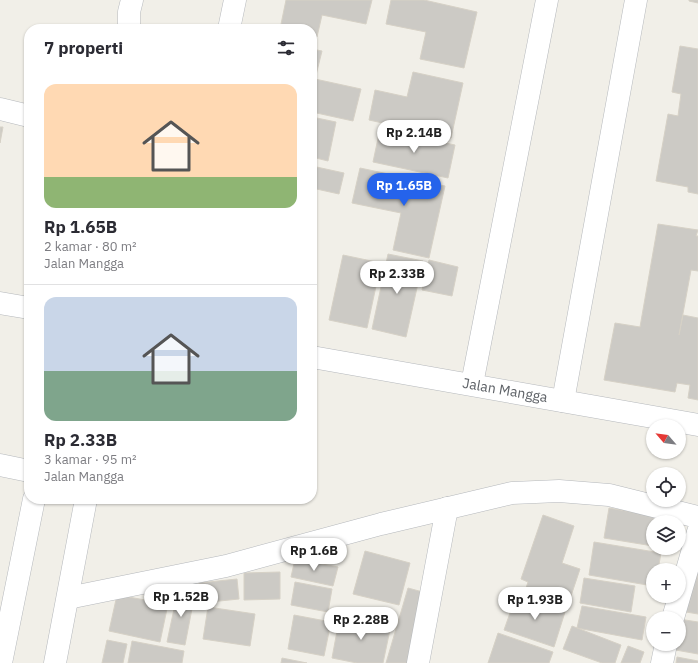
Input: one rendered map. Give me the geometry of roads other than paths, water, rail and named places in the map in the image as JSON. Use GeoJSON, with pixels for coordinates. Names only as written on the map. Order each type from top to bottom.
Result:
{"type":"FeatureCollection","features":[{"type":"Feature","properties":{"kind":"street"},"geometry":{"type":"LineString","coordinates":[[129,24],[129,12],[132,0]]}},
{"type":"Feature","properties":{"kind":"street"},"geometry":{"type":"LineString","coordinates":[[230,24],[234,0]]}},
{"type":"Feature","properties":{"kind":"street"},"geometry":{"type":"LineString","coordinates":[[472,384],[547,0]]}},
{"type":"Feature","properties":{"kind":"street"},"geometry":{"type":"LineString","coordinates":[[563,401],[636,0]]}},
{"type":"Feature","properties":{"kind":"street"},"geometry":{"type":"LineString","coordinates":[[0,109],[24,115]]}},
{"type":"Feature","properties":{"kind":"street"},"geometry":{"type":"LineString","coordinates":[[0,303],[24,307]]}},
{"type":"Feature","properties":{"kind":"street","name":"Jalan Mangga"},"geometry":{"type":"LineString","coordinates":[[317,358],[698,425]]}},
{"type":"Feature","properties":{"kind":"street"},"geometry":{"type":"LineString","coordinates":[[0,465],[24,470]]}},
{"type":"Feature","properties":{"kind":"street"},"geometry":{"type":"LineString","coordinates":[[68,598],[226,566],[381,524],[512,493],[559,491],[610,495],[698,517]]}},
{"type":"Feature","properties":{"kind":"street"},"geometry":{"type":"LineString","coordinates":[[1,658],[33,504]]}},
{"type":"Feature","properties":{"kind":"street"},"geometry":{"type":"LineString","coordinates":[[55,663],[85,504]]}},
{"type":"Feature","properties":{"kind":"street"},"geometry":{"type":"LineString","coordinates":[[418,663],[447,508]]}},
{"type":"Feature","properties":{"kind":"street"},"geometry":{"type":"LineString","coordinates":[[675,611],[698,532]]}},
{"type":"Feature","properties":{"kind":"street"},"geometry":{"type":"LineString","coordinates":[[662,663],[665,651]]}}]}
